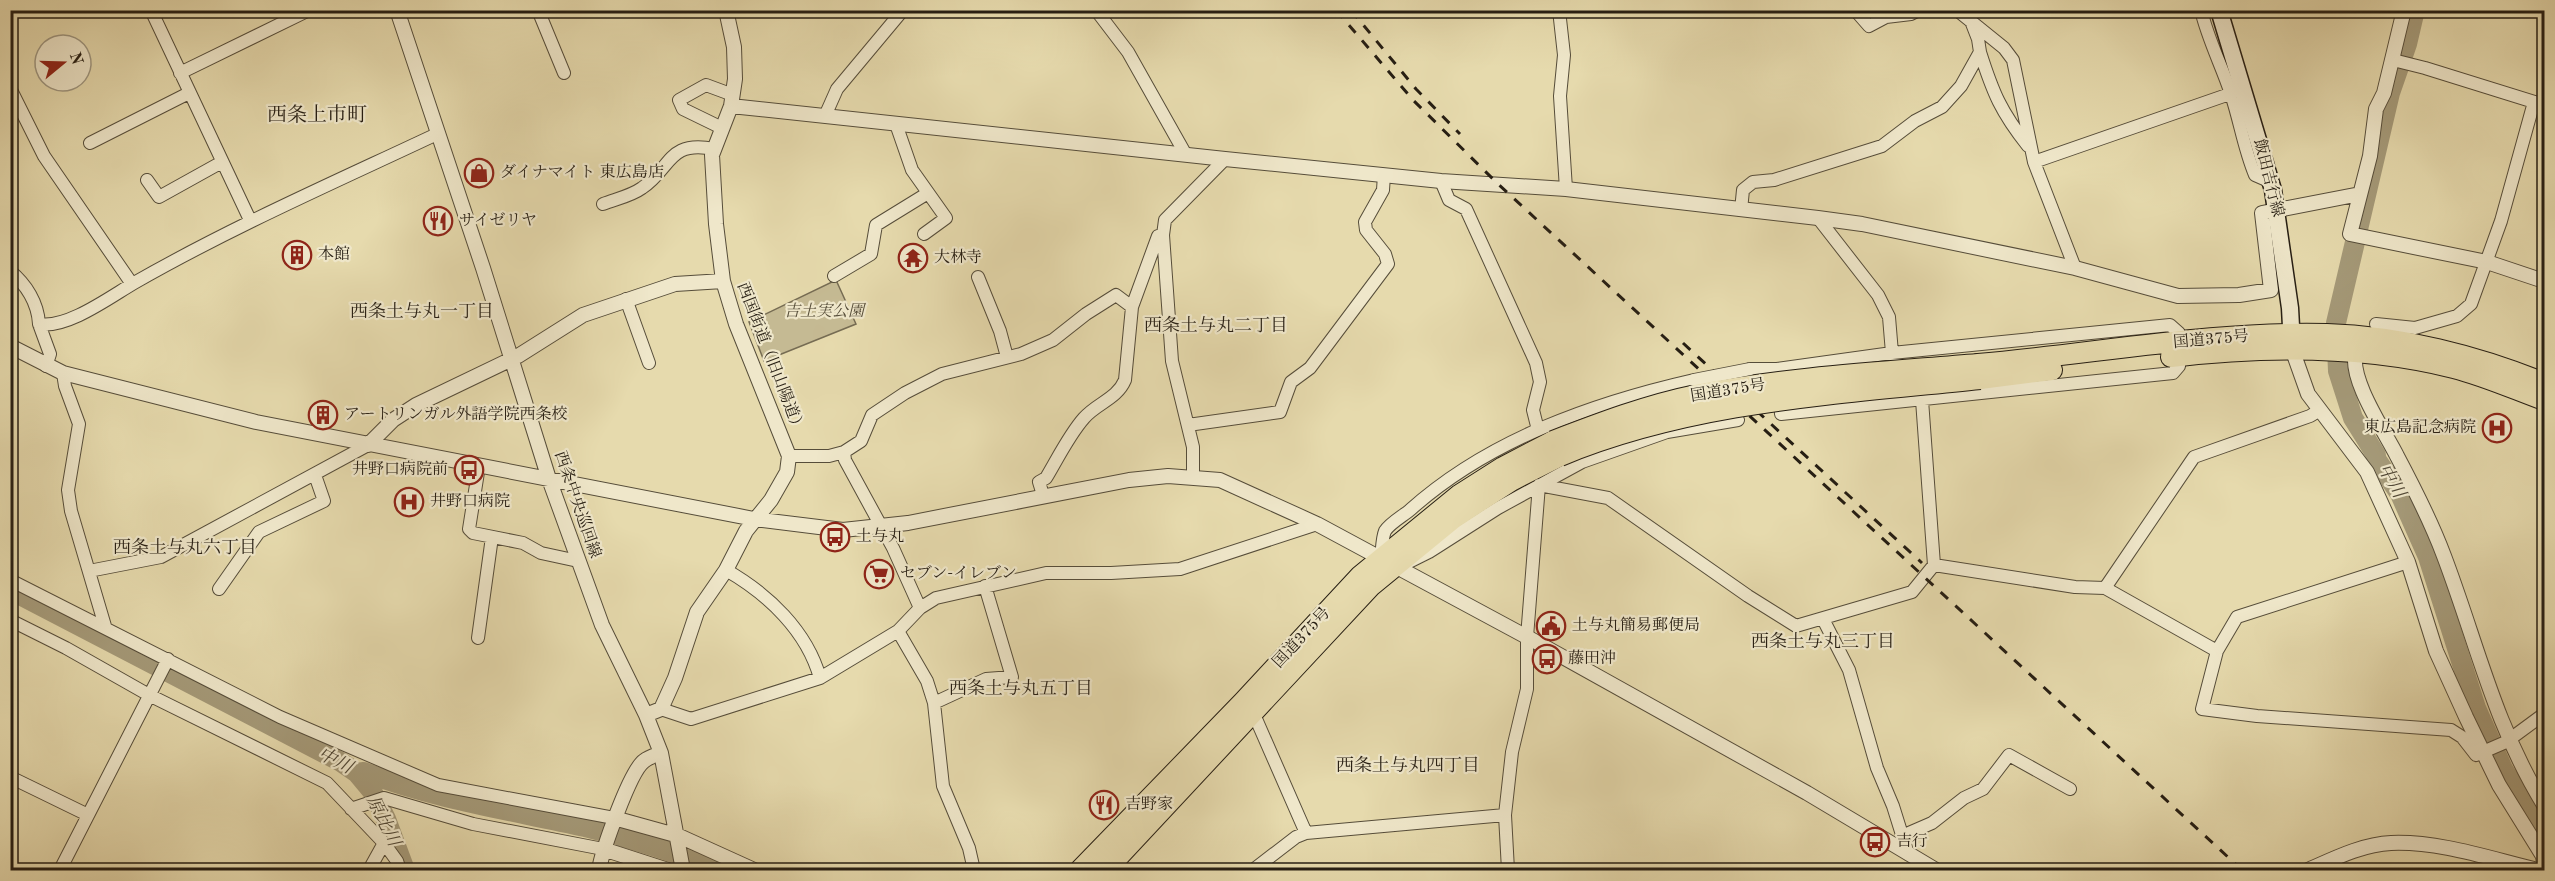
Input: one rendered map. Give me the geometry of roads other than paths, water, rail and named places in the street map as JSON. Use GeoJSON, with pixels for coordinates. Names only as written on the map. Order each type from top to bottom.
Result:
{"type":"FeatureCollection","features":[{"type":"Feature","properties":{"kind":"highway","name":"国道375号"},"geometry":{"type":"LineString","coordinates":[[2354,347],[2393,334],[2544,383]]}},
{"type":"Feature","properties":{"kind":"highway","name":"国道375号"},"geometry":{"type":"LineString","coordinates":[[1106,870],[1371,586],[1388,562],[1460,495],[1503,467],[1551,442],[1596,424],[1696,395],[1777,383],[1979,371],[2180,349],[2292,342],[2328,342],[2452,368],[2490,379],[2544,400]]}},
{"type":"Feature","properties":{"kind":"highway","name":"国道375号"},"geometry":{"type":"LineString","coordinates":[[1080,870],[1256,689],[1360,576],[1388,562]]}},
{"type":"Feature","properties":{"kind":"main road","name":"飯田吉行線"},"geometry":{"type":"LineString","coordinates":[[2219,10],[2237,91],[2271,182],[2277,210],[2292,342]]}},
{"type":"Feature","properties":{"kind":"street"},"geometry":{"type":"LineString","coordinates":[[151,10],[250,220]]}},
{"type":"Feature","properties":{"kind":"street"},"geometry":{"type":"LineString","coordinates":[[180,73],[309,10]]}},
{"type":"Feature","properties":{"kind":"street","name":"西条中央巡回線"},"geometry":{"type":"LineString","coordinates":[[397,10],[549,479],[578,561],[602,625],[646,716],[661,753],[679,838],[683,870]]}},
{"type":"Feature","properties":{"kind":"street"},"geometry":{"type":"LineString","coordinates":[[538,10],[564,73]]}},
{"type":"Feature","properties":{"kind":"street","name":"西国街道（旧山陽道）"},"geometry":{"type":"LineString","coordinates":[[661,709],[675,678],[697,612],[726,570],[754,519],[771,500],[787,472],[789,456],[736,324],[723,281],[716,224],[712,156],[732,100],[735,47],[726,10]]}},
{"type":"Feature","properties":{"kind":"street"},"geometry":{"type":"LineString","coordinates":[[825,116],[837,89],[903,10]]}},
{"type":"Feature","properties":{"kind":"street"},"geometry":{"type":"LineString","coordinates":[[1096,10],[1128,52],[1186,155]]}},
{"type":"Feature","properties":{"kind":"street"},"geometry":{"type":"LineString","coordinates":[[1559,10],[1564,55],[1560,96],[1566,189]]}},
{"type":"Feature","properties":{"kind":"street"},"geometry":{"type":"LineString","coordinates":[[1855,10],[1869,26],[1886,17],[1911,14],[1919,10]]}},
{"type":"Feature","properties":{"kind":"street"},"geometry":{"type":"LineString","coordinates":[[2034,162],[2237,91],[2213,51],[2201,10]]}},
{"type":"Feature","properties":{"kind":"street"},"geometry":{"type":"LineString","coordinates":[[2403,10],[2395,61],[2376,109],[2370,156],[2350,234],[2487,262],[2544,282]]}},
{"type":"Feature","properties":{"kind":"street"},"geometry":{"type":"LineString","coordinates":[[1958,11],[2004,48],[2013,60],[2034,162],[2075,268]]}},
{"type":"Feature","properties":{"kind":"street"},"geometry":{"type":"LineString","coordinates":[[1971,21],[1993,95],[2006,118],[2031,149]]}},
{"type":"Feature","properties":{"kind":"street"},"geometry":{"type":"LineString","coordinates":[[1741,210],[1743,190],[1753,182],[1774,180],[1882,146],[1915,121],[1942,107],[1961,86],[1980,52]]}},
{"type":"Feature","properties":{"kind":"street"},"geometry":{"type":"LineString","coordinates":[[2376,324],[2393,334],[2457,316],[2465,310],[2477,291],[2539,103],[2395,61]]}},
{"type":"Feature","properties":{"kind":"street"},"geometry":{"type":"LineString","coordinates":[[722,129],[683,109],[679,100],[706,86],[732,100],[825,116],[1384,175],[1566,189],[1818,218],[1862,224],[2075,268],[2178,296],[2239,295],[2271,290],[2262,213],[2360,194]]}},
{"type":"Feature","properties":{"kind":"street"},"geometry":{"type":"LineString","coordinates":[[10,88],[44,156],[132,284]]}},
{"type":"Feature","properties":{"kind":"street"},"geometry":{"type":"LineString","coordinates":[[90,144],[189,93]]}},
{"type":"Feature","properties":{"kind":"street"},"geometry":{"type":"LineString","coordinates":[[896,124],[912,170],[946,218],[924,234]]}},
{"type":"Feature","properties":{"kind":"street"},"geometry":{"type":"LineString","coordinates":[[39,324],[50,326],[92,308],[250,220],[437,134]]}},
{"type":"Feature","properties":{"kind":"street"},"geometry":{"type":"LineString","coordinates":[[603,204],[641,189],[674,154],[685,149],[714,149]]}},
{"type":"Feature","properties":{"kind":"street"},"geometry":{"type":"LineString","coordinates":[[1193,476],[1193,447],[1172,361],[1163,235],[1166,220],[1225,159]]}},
{"type":"Feature","properties":{"kind":"street"},"geometry":{"type":"LineString","coordinates":[[147,180],[159,197],[222,162]]}},
{"type":"Feature","properties":{"kind":"street"},"geometry":{"type":"LineString","coordinates":[[1188,425],[1280,412],[1291,382],[1310,368],[1388,264],[1385,254],[1366,230],[1365,222],[1383,190],[1384,175]]}},
{"type":"Feature","properties":{"kind":"street"},"geometry":{"type":"LineString","coordinates":[[1441,180],[1449,200],[1466,209],[1536,363],[1540,382],[1533,410],[1551,442],[1565,419],[1652,389],[1750,369],[1777,369],[1892,353],[2170,325],[2179,333],[2179,366],[2173,373],[1781,414],[1777,369]]}},
{"type":"Feature","properties":{"kind":"street"},"geometry":{"type":"LineString","coordinates":[[834,276],[871,254],[876,225],[928,193]]}},
{"type":"Feature","properties":{"kind":"street"},"geometry":{"type":"LineString","coordinates":[[1539,485],[1608,498],[1748,596],[1796,626],[1912,592],[1934,565],[1922,400],[1892,353],[1889,317],[1878,295],[1818,218]]}},
{"type":"Feature","properties":{"kind":"street"},"geometry":{"type":"LineString","coordinates":[[1043,495],[1039,482],[1046,478],[1082,421],[1092,409],[1108,401],[1121,389],[1125,380],[1132,307],[1158,236],[1163,235]]}},
{"type":"Feature","properties":{"kind":"street"},"geometry":{"type":"LineString","coordinates":[[10,271],[26,287],[39,311],[39,324],[50,354],[46,366]]}},
{"type":"Feature","properties":{"kind":"street"},"geometry":{"type":"LineString","coordinates":[[978,277],[1000,331],[1007,357]]}},
{"type":"Feature","properties":{"kind":"street"},"geometry":{"type":"LineString","coordinates":[[89,571],[161,557],[368,445],[393,420],[416,405],[512,359],[582,315],[675,284],[723,281]]}},
{"type":"Feature","properties":{"kind":"street"},"geometry":{"type":"LineString","coordinates":[[789,456],[829,456],[844,452],[861,441],[872,415],[905,393],[942,374],[1007,357],[1053,340],[1086,314],[1116,295],[1132,307]]}},
{"type":"Feature","properties":{"kind":"street"},"geometry":{"type":"LineString","coordinates":[[626,299],[649,363]]}},
{"type":"Feature","properties":{"kind":"street"},"geometry":{"type":"LineString","coordinates":[[2292,342],[2308,394],[2349,445],[2367,472],[2408,562],[2436,651],[2486,752],[2542,856],[2544,864]]}},
{"type":"Feature","properties":{"kind":"street"},"geometry":{"type":"LineString","coordinates":[[10,346],[63,373],[256,422],[754,519],[843,530],[880,527],[1129,480],[1193,476],[1220,480],[1247,490],[1317,524],[1527,637],[1807,793],[1936,870]]}},
{"type":"Feature","properties":{"kind":"street"},"geometry":{"type":"LineString","coordinates":[[2354,347],[2353,360],[2367,399],[2422,504],[2444,555],[2507,741],[2544,805]]}},
{"type":"Feature","properties":{"kind":"street"},"geometry":{"type":"LineString","coordinates":[[63,373],[65,386],[79,424],[68,490],[70,512],[105,626]]}},
{"type":"Feature","properties":{"kind":"street"},"geometry":{"type":"LineString","coordinates":[[1652,389],[1667,432]]}},
{"type":"Feature","properties":{"kind":"street"},"geometry":{"type":"LineString","coordinates":[[2105,588],[2194,458],[2310,416],[2320,410]]}},
{"type":"Feature","properties":{"kind":"street"},"geometry":{"type":"LineString","coordinates":[[1565,419],[1582,462]]}},
{"type":"Feature","properties":{"kind":"street"},"geometry":{"type":"LineString","coordinates":[[1388,562],[1414,561],[1539,485],[1582,462],[1667,432],[1738,420]]}},
{"type":"Feature","properties":{"kind":"street"},"geometry":{"type":"LineString","coordinates":[[844,452],[845,460],[920,608]]}},
{"type":"Feature","properties":{"kind":"street"},"geometry":{"type":"LineString","coordinates":[[479,466],[469,529],[473,533],[523,543],[552,556],[578,561]]}},
{"type":"Feature","properties":{"kind":"street"},"geometry":{"type":"LineString","coordinates":[[219,589],[259,532],[324,501],[315,475]]}},
{"type":"Feature","properties":{"kind":"street"},"geometry":{"type":"LineString","coordinates":[[1508,870],[1505,815],[1512,753],[1527,689],[1527,637],[1539,485]]}},
{"type":"Feature","properties":{"kind":"street"},"geometry":{"type":"LineString","coordinates":[[646,716],[661,709],[690,719],[820,678],[898,631],[920,608],[936,598],[1046,573],[1111,573],[1180,569],[1317,524]]}},
{"type":"Feature","properties":{"kind":"street"},"geometry":{"type":"LineString","coordinates":[[478,638],[492,537]]}},
{"type":"Feature","properties":{"kind":"street"},"geometry":{"type":"LineString","coordinates":[[2408,562],[2237,617],[2217,651],[2202,709],[2268,717],[2451,730],[2462,737],[2476,755],[2507,741],[2544,714]]}},
{"type":"Feature","properties":{"kind":"street"},"geometry":{"type":"LineString","coordinates":[[1934,565],[2075,587],[2105,588],[2217,651]]}},
{"type":"Feature","properties":{"kind":"street"},"geometry":{"type":"LineString","coordinates":[[726,570],[753,585],[772,603],[809,649],[820,678]]}},
{"type":"Feature","properties":{"kind":"street"},"geometry":{"type":"LineString","coordinates":[[10,580],[105,626],[167,661],[280,717],[438,784],[614,820],[679,838],[753,870]]}},
{"type":"Feature","properties":{"kind":"street"},"geometry":{"type":"LineString","coordinates":[[934,703],[986,679],[1012,677],[984,586]]}},
{"type":"Feature","properties":{"kind":"street"},"geometry":{"type":"LineString","coordinates":[[1824,619],[1832,641],[1849,670],[1877,768],[1908,854]]}},
{"type":"Feature","properties":{"kind":"street"},"geometry":{"type":"LineString","coordinates":[[10,620],[327,783],[354,807],[384,843],[397,861],[400,870]]}},
{"type":"Feature","properties":{"kind":"street"},"geometry":{"type":"LineString","coordinates":[[898,631],[927,681],[934,703],[943,786],[969,848],[974,870]]}},
{"type":"Feature","properties":{"kind":"street"},"geometry":{"type":"LineString","coordinates":[[60,870],[167,661]]}},
{"type":"Feature","properties":{"kind":"street"},"geometry":{"type":"LineString","coordinates":[[1253,712],[1306,833]]}},
{"type":"Feature","properties":{"kind":"street"},"geometry":{"type":"LineString","coordinates":[[599,870],[604,847],[614,820],[642,762],[661,753]]}},
{"type":"Feature","properties":{"kind":"street"},"geometry":{"type":"LineString","coordinates":[[1902,836],[1932,823],[1964,798],[1983,789],[2009,754],[2070,789]]}},
{"type":"Feature","properties":{"kind":"street"},"geometry":{"type":"LineString","coordinates":[[10,777],[88,815]]}},
{"type":"Feature","properties":{"kind":"street"},"geometry":{"type":"LineString","coordinates":[[354,807],[384,798],[473,824],[604,847],[668,870]]}},
{"type":"Feature","properties":{"kind":"street"},"geometry":{"type":"LineString","coordinates":[[1253,870],[1296,837],[1306,833],[1505,815]]}},
{"type":"Feature","properties":{"kind":"street"},"geometry":{"type":"LineString","coordinates":[[369,870],[384,843]]}},
{"type":"Feature","properties":{"kind":"street"},"geometry":{"type":"LineString","coordinates":[[2308,870],[2339,856],[2390,843],[2428,844],[2538,870]]}},
{"type":"Feature","properties":{"kind":"waterway","name":"中川"},"geometry":{"type":"LineString","coordinates":[[2415,10],[2407,44],[2390,93],[2336,323],[2338,371],[2353,418],[2376,455],[2376,459],[2400,494],[2428,557],[2476,708],[2503,769],[2544,834]]}},
{"type":"Feature","properties":{"kind":"waterway","name":"中川"},"geometry":{"type":"LineString","coordinates":[[10,590],[341,762],[357,773],[364,772],[419,790],[474,804],[602,831],[720,870]]}},
{"type":"Feature","properties":{"kind":"waterway","name":"原比川"},"geometry":{"type":"LineString","coordinates":[[357,773],[372,791],[386,819],[405,870]]}},
{"type":"Feature","properties":{"kind":"railway"},"geometry":{"type":"LineString","coordinates":[[1336,10],[1413,100],[1497,183],[2242,870]]}},
{"type":"Feature","properties":{"kind":"railway"},"geometry":{"type":"LineString","coordinates":[[1351,10],[1416,89],[1460,134]]}},
{"type":"Feature","properties":{"kind":"railway"},"geometry":{"type":"LineString","coordinates":[[1683,343],[1922,563]]}},
{"type":"Feature","properties":{"kind":"place","name":"ダイナマイト 東広島店"},"geometry":{"type":"Point","coordinates":[479,173]}},
{"type":"Feature","properties":{"kind":"place","name":"サイゼリヤ"},"geometry":{"type":"Point","coordinates":[438,221]}},
{"type":"Feature","properties":{"kind":"place","name":"本館"},"geometry":{"type":"Point","coordinates":[297,255]}},
{"type":"Feature","properties":{"kind":"place","name":"大林寺"},"geometry":{"type":"Point","coordinates":[913,258]}},
{"type":"Feature","properties":{"kind":"place","name":"アートリンガル外語学院西条校"},"geometry":{"type":"Point","coordinates":[323,415]}},
{"type":"Feature","properties":{"kind":"place","name":"東広島記念病院"},"geometry":{"type":"Point","coordinates":[2497,428]}},
{"type":"Feature","properties":{"kind":"place","name":"井野口病院前"},"geometry":{"type":"Point","coordinates":[469,470]}},
{"type":"Feature","properties":{"kind":"place","name":"井野口病院"},"geometry":{"type":"Point","coordinates":[409,502]}},
{"type":"Feature","properties":{"kind":"place","name":"土与丸"},"geometry":{"type":"Point","coordinates":[835,537]}},
{"type":"Feature","properties":{"kind":"place","name":"セブン-イレブン"},"geometry":{"type":"Point","coordinates":[879,574]}},
{"type":"Feature","properties":{"kind":"place","name":"土与丸簡易郵便局"},"geometry":{"type":"Point","coordinates":[1551,626]}},
{"type":"Feature","properties":{"kind":"place","name":"藤田沖"},"geometry":{"type":"Point","coordinates":[1547,659]}},
{"type":"Feature","properties":{"kind":"place","name":"吉野家"},"geometry":{"type":"Point","coordinates":[1104,805]}},
{"type":"Feature","properties":{"kind":"place","name":"吉行"},"geometry":{"type":"Point","coordinates":[1875,842]}},
{"type":"Feature","properties":{"kind":"district","name":"西条上市町"},"geometry":{"type":"Point","coordinates":[317,116]}},
{"type":"Feature","properties":{"kind":"district","name":"西条土与丸一丁目"},"geometry":{"type":"Point","coordinates":[422,312]}},
{"type":"Feature","properties":{"kind":"district","name":"西条土与丸二丁目"},"geometry":{"type":"Point","coordinates":[1216,326]}},
{"type":"Feature","properties":{"kind":"district","name":"西条土与丸六丁目"},"geometry":{"type":"Point","coordinates":[185,548]}},
{"type":"Feature","properties":{"kind":"district","name":"西条土与丸三丁目"},"geometry":{"type":"Point","coordinates":[1823,642]}},
{"type":"Feature","properties":{"kind":"district","name":"西条土与丸五丁目"},"geometry":{"type":"Point","coordinates":[1021,689]}},
{"type":"Feature","properties":{"kind":"district","name":"西条土与丸四丁目"},"geometry":{"type":"Point","coordinates":[1408,766]}},
{"type":"Feature","properties":{"kind":"park label","name":"吉土実公園"},"geometry":{"type":"Point","coordinates":[824,312]}}]}
